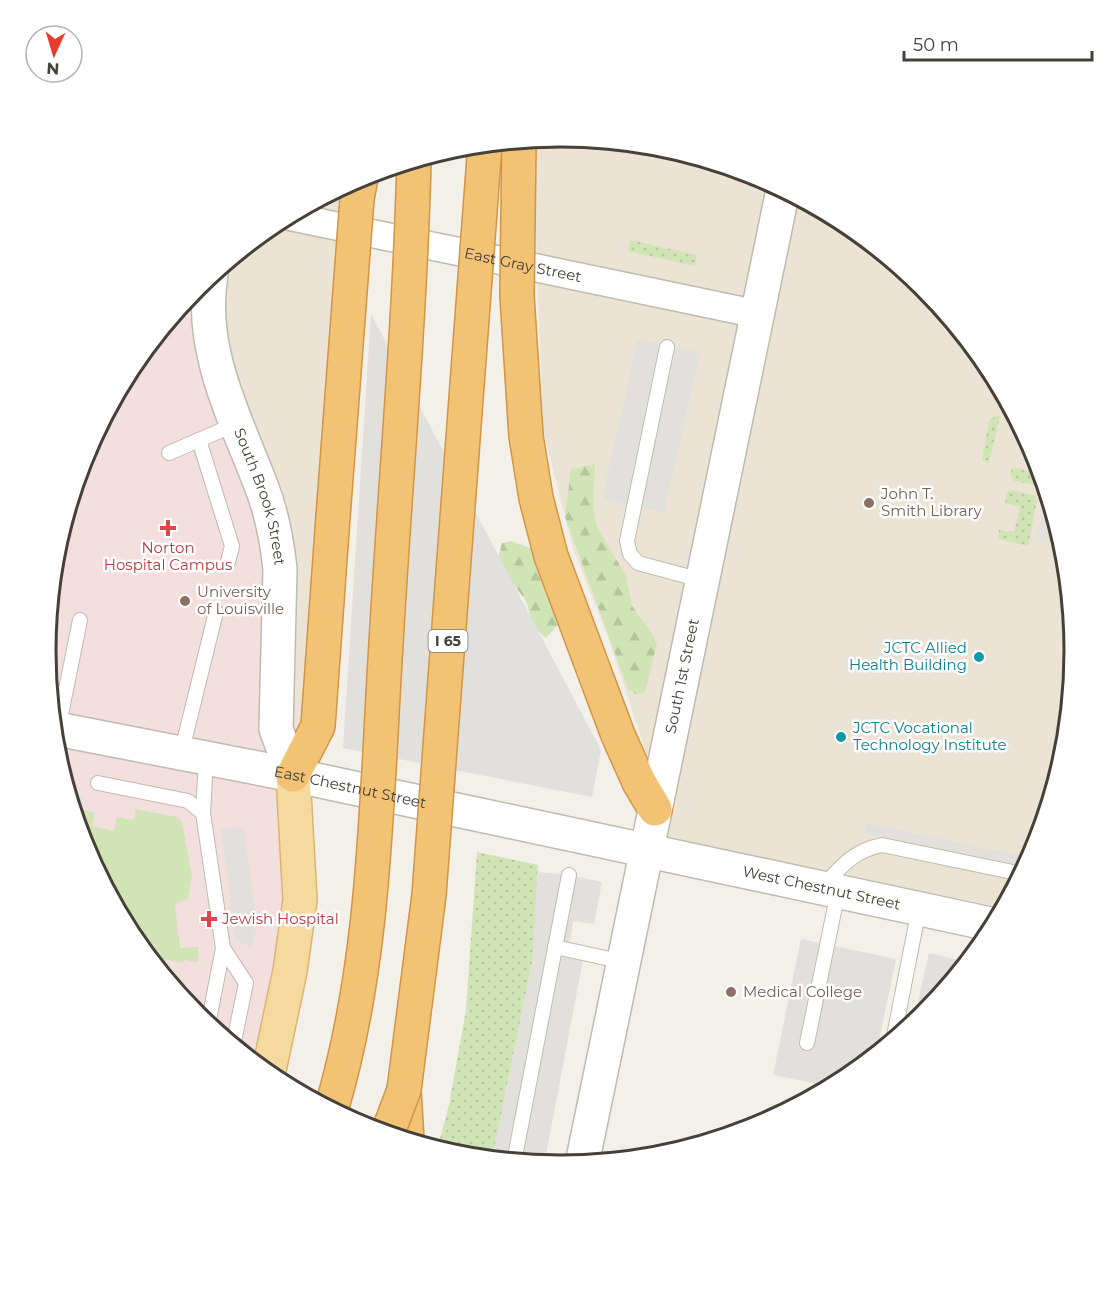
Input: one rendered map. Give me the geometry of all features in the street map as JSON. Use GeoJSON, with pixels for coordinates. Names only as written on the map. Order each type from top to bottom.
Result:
{"type":"FeatureCollection","features":[{"type":"Feature","properties":{"kind":"highway"},"geometry":{"type":"LineString","coordinates":[[519,149],[517,296],[526,436],[536,498],[551,556],[618,735],[639,782],[655,809]]}},
{"type":"Feature","properties":{"kind":"highway","name":"I 65"},"geometry":{"type":"LineString","coordinates":[[390,1126],[404,1090],[429,895],[484,153]]}},
{"type":"Feature","properties":{"kind":"highway"},"geometry":{"type":"LineString","coordinates":[[333,1102],[344,1068],[360,981],[370,896],[388,595],[408,329],[414,169]]}},
{"type":"Feature","properties":{"kind":"highway"},"geometry":{"type":"LineString","coordinates":[[293,775],[318,726],[359,189]]}},
{"type":"Feature","properties":{"kind":"highway"},"geometry":{"type":"LineString","coordinates":[[404,1090],[407,1132]]}},
{"type":"Feature","properties":{"kind":"main road","name":"South Brook Street"},"geometry":{"type":"LineString","coordinates":[[270,1064],[290,971],[300,900],[293,775]]}},
{"type":"Feature","properties":{"kind":"street","name":"South 1st Street"},"geometry":{"type":"LineString","coordinates":[[584,1155],[781,198]]}},
{"type":"Feature","properties":{"kind":"street","name":"East Gray Street"},"geometry":{"type":"LineString","coordinates":[[302,219],[757,314]]}},
{"type":"Feature","properties":{"kind":"street","name":"South Brook Street"},"geometry":{"type":"LineString","coordinates":[[210,288],[208,329],[224,392],[263,489],[277,542],[280,569],[276,729],[293,775]]}},
{"type":"Feature","properties":{"kind":"street","name":"East Chestnut Street"},"geometry":{"type":"LineString","coordinates":[[62,729],[293,775],[648,852]]}},
{"type":"Feature","properties":{"kind":"street","name":"West Chestnut Street"},"geometry":{"type":"LineString","coordinates":[[648,852],[985,923]]}},
{"type":"Feature","properties":{"kind":"lane"},"geometry":{"type":"LineString","coordinates":[[667,347],[627,540],[630,554],[638,563],[701,580]]}},
{"type":"Feature","properties":{"kind":"lane"},"geometry":{"type":"LineString","coordinates":[[170,453],[236,424]]}},
{"type":"Feature","properties":{"kind":"lane"},"geometry":{"type":"LineString","coordinates":[[199,440],[232,546],[228,562]]}},
{"type":"Feature","properties":{"kind":"lane"},"geometry":{"type":"LineString","coordinates":[[210,1015],[223,948],[193,757],[216,612]]}},
{"type":"Feature","properties":{"kind":"lane"},"geometry":{"type":"LineString","coordinates":[[59,709],[80,620]]}},
{"type":"Feature","properties":{"kind":"lane"},"geometry":{"type":"LineString","coordinates":[[98,783],[188,801],[203,813]]}},
{"type":"Feature","properties":{"kind":"lane"},"geometry":{"type":"LineString","coordinates":[[807,1043],[830,890],[845,862],[864,849],[882,845],[1013,872]]}},
{"type":"Feature","properties":{"kind":"lane"},"geometry":{"type":"LineString","coordinates":[[516,1154],[569,875]]}},
{"type":"Feature","properties":{"kind":"lane"},"geometry":{"type":"LineString","coordinates":[[895,1029],[919,909]]}},
{"type":"Feature","properties":{"kind":"lane"},"geometry":{"type":"LineString","coordinates":[[555,947],[624,962]]}},
{"type":"Feature","properties":{"kind":"lane"},"geometry":{"type":"LineString","coordinates":[[223,948],[246,983],[235,1037]]}},
{"type":"Feature","properties":{"kind":"shaded area"},"geometry":{"type":"Polygon","coordinates":[[[536,148],[626,151],[691,164],[753,185],[783,199],[840,232],[867,251],[917,295],[960,344],[979,371],[1012,428],[1038,489],[1055,553],[1063,619],[1063,684],[1055,750],[1038,814],[1026,845],[996,906],[659,836],[663,804],[608,637],[574,551],[543,430],[536,236],[522,226],[536,148]]]}},
{"type":"Feature","properties":{"kind":"shaded area","name":"University of Louisville"},"geometry":{"type":"Polygon","coordinates":[[[364,186],[305,751],[200,1005],[160,959],[123,904],[94,845],[82,814],[65,750],[57,684],[57,619],[65,553],[82,489],[94,458],[123,399],[160,344],[203,295],[253,251],[308,215],[364,186]]]}},
{"type":"Feature","properties":{"kind":"shaded area","name":"Norton Hospital Campus"},"geometry":{"type":"Polygon","coordinates":[[[200,298],[263,489],[300,900],[270,1064],[227,1031],[203,1008],[160,959],[141,932],[123,904],[94,845],[82,814],[65,750],[57,684],[57,619],[65,553],[82,489],[94,458],[123,399],[160,344],[200,298]]]}},
{"type":"Feature","properties":{"kind":"shaded area"},"geometry":{"type":"Polygon","coordinates":[[[371,314],[601,750],[592,797],[343,748],[371,314]]]}},
{"type":"Feature","properties":{"kind":"shaded area"},"geometry":{"type":"Polygon","coordinates":[[[638,339],[700,353],[664,513],[602,499],[638,339]]]}},
{"type":"Feature","properties":{"kind":"shaded area"},"geometry":{"type":"Polygon","coordinates":[[[1044,509],[1052,542],[1038,539],[1044,509]]]}},
{"type":"Feature","properties":{"kind":"shaded area"},"geometry":{"type":"Polygon","coordinates":[[[866,823],[1021,856],[1017,865],[864,833],[866,823]]]}},
{"type":"Feature","properties":{"kind":"shaded area"},"geometry":{"type":"Polygon","coordinates":[[[244,828],[257,924],[252,948],[234,939],[221,829],[244,828]]]}},
{"type":"Feature","properties":{"kind":"shaded area"},"geometry":{"type":"Polygon","coordinates":[[[537,872],[569,875],[602,882],[594,924],[573,921],[568,958],[583,960],[546,1156],[494,1152],[533,958],[537,872]]]}},
{"type":"Feature","properties":{"kind":"shaded area"},"geometry":{"type":"Polygon","coordinates":[[[801,939],[896,959],[879,1043],[818,1084],[773,1075],[801,939]]]}},
{"type":"Feature","properties":{"kind":"shaded area"},"geometry":{"type":"Polygon","coordinates":[[[929,953],[959,960],[939,984],[916,1008],[929,953]]]}},
{"type":"Feature","properties":{"kind":"green space"},"geometry":{"type":"Polygon","coordinates":[[[630,240],[697,255],[695,266],[628,251],[630,240]]]}},
{"type":"Feature","properties":{"kind":"green space"},"geometry":{"type":"Polygon","coordinates":[[[997,415],[1000,416],[989,463],[982,461],[989,420],[997,415]]]}},
{"type":"Feature","properties":{"kind":"green space"},"geometry":{"type":"Polygon","coordinates":[[[595,464],[593,507],[597,527],[626,576],[632,606],[652,633],[657,644],[645,692],[637,695],[628,689],[565,517],[571,469],[595,464]]]}},
{"type":"Feature","properties":{"kind":"green space"},"geometry":{"type":"Polygon","coordinates":[[[1029,466],[1036,485],[1014,481],[1010,475],[1012,467],[1028,471],[1029,466]]]}},
{"type":"Feature","properties":{"kind":"green space"},"geometry":{"type":"Polygon","coordinates":[[[1012,490],[1035,496],[1037,500],[1028,546],[998,539],[999,530],[1014,532],[1020,507],[1005,503],[1007,493],[1012,490]]]}},
{"type":"Feature","properties":{"kind":"green space"},"geometry":{"type":"Polygon","coordinates":[[[511,541],[531,548],[565,617],[546,638],[534,628],[526,601],[497,562],[502,543],[511,541]]]}},
{"type":"Feature","properties":{"kind":"green space"},"geometry":{"type":"Polygon","coordinates":[[[81,809],[95,813],[92,826],[114,831],[117,817],[132,820],[136,812],[134,809],[178,817],[182,822],[192,877],[188,899],[175,904],[180,948],[198,947],[198,962],[184,960],[183,963],[159,958],[141,932],[108,875],[81,809]]]}},
{"type":"Feature","properties":{"kind":"green space"},"geometry":{"type":"Polygon","coordinates":[[[477,852],[538,865],[533,958],[494,1152],[439,1141],[449,1105],[466,1010],[477,852]]]}},
{"type":"Feature","properties":{"kind":"place","name":"John T. Smith Library"},"geometry":{"type":"Point","coordinates":[869,503]}},
{"type":"Feature","properties":{"kind":"place","name":"Norton Hospital Campus"},"geometry":{"type":"Point","coordinates":[168,528]}},
{"type":"Feature","properties":{"kind":"place","name":"University of Louisville"},"geometry":{"type":"Point","coordinates":[185,601]}},
{"type":"Feature","properties":{"kind":"place","name":"JCTC Allied Health Building"},"geometry":{"type":"Point","coordinates":[979,657]}},
{"type":"Feature","properties":{"kind":"place","name":"JCTC Vocational Technology Institute"},"geometry":{"type":"Point","coordinates":[841,737]}},
{"type":"Feature","properties":{"kind":"place","name":"Jewish Hospital"},"geometry":{"type":"Point","coordinates":[209,919]}},
{"type":"Feature","properties":{"kind":"place","name":"Medical College"},"geometry":{"type":"Point","coordinates":[731,992]}}]}
